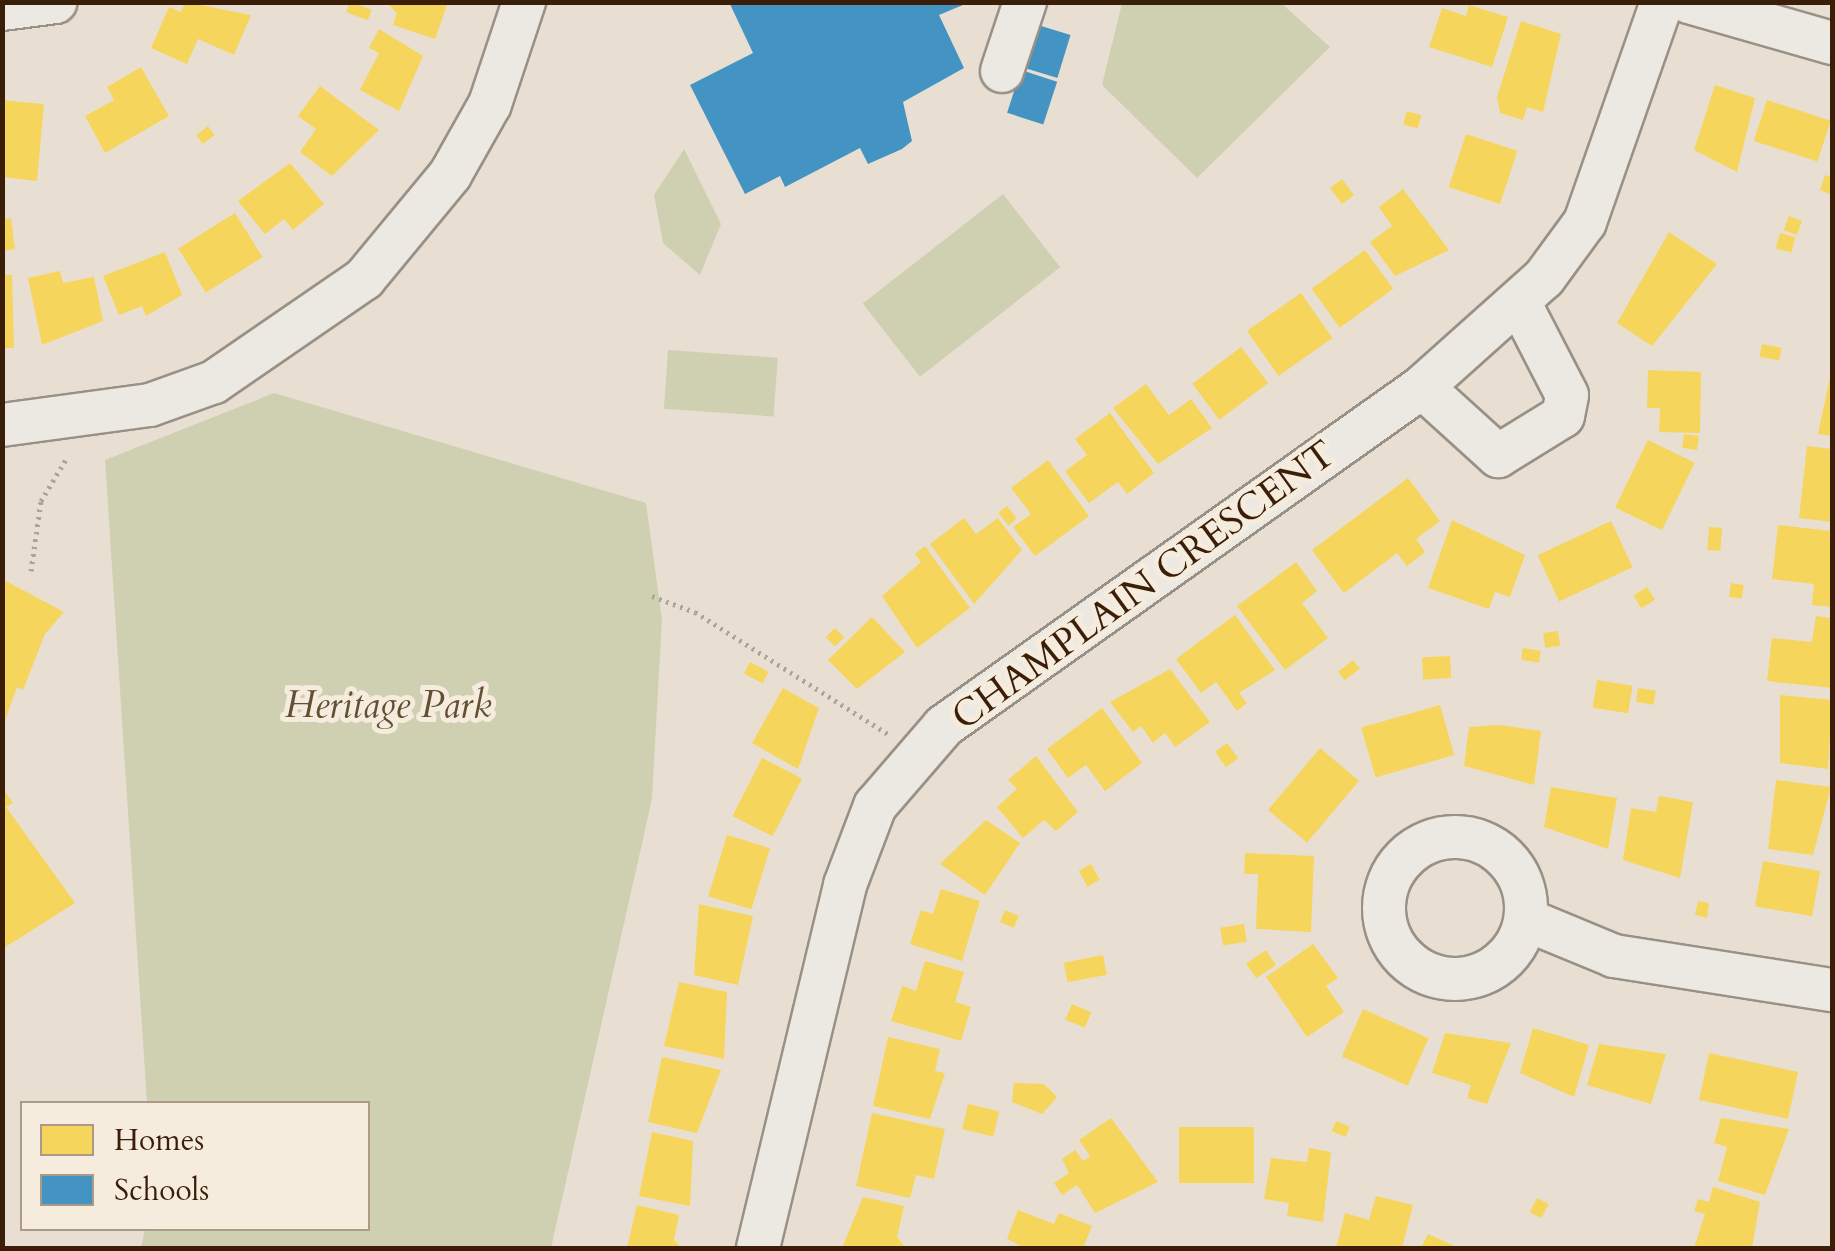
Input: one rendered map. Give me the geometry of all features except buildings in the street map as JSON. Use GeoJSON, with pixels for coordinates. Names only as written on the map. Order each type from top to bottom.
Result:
{"type":"FeatureCollection","features":[{"type":"Feature","properties":{"kind":"street"},"geometry":{"type":"LineString","coordinates":[[2,9],[56,2]]}},
{"type":"Feature","properties":{"kind":"street"},"geometry":{"type":"LineString","coordinates":[[2,425],[150,406],[214,382],[364,280],[450,176],[490,104],[524,2]]}},
{"type":"Feature","properties":{"kind":"street"},"geometry":{"type":"LineString","coordinates":[[1002,71],[1025,2]]}},
{"type":"Feature","properties":{"kind":"street","name":"CHAMPLAIN CRESCENT"},"geometry":{"type":"LineString","coordinates":[[758,1248],[845,884],[875,806],[944,726],[1422,387],[1519,302],[1585,222],[1662,2]]}},
{"type":"Feature","properties":{"kind":"street"},"geometry":{"type":"LineString","coordinates":[[1689,2],[1832,42]]}},
{"type":"Feature","properties":{"kind":"street"},"geometry":{"type":"LineString","coordinates":[[1422,387],[1498,456],[1563,416],[1567,396],[1519,302]]}},
{"type":"Feature","properties":{"kind":"street"},"geometry":{"type":"LineString","coordinates":[[1527,920],[1614,956],[1832,990]]}},
{"type":"Feature","properties":{"kind":"path"},"geometry":{"type":"LineString","coordinates":[[31,570],[41,501],[66,459]]}},
{"type":"Feature","properties":{"kind":"path"},"geometry":{"type":"LineString","coordinates":[[652,596],[696,612],[920,754]]}},
{"type":"Feature","properties":{"kind":"green space"},"geometry":{"type":"Polygon","coordinates":[[[1122,3],[1281,3],[1330,47],[1197,178],[1102,85],[1122,3]]]}},
{"type":"Feature","properties":{"kind":"green space"},"geometry":{"type":"Polygon","coordinates":[[[684,149],[721,224],[700,275],[663,243],[654,195],[684,149]]]}},
{"type":"Feature","properties":{"kind":"green space"},"geometry":{"type":"Polygon","coordinates":[[[1003,194],[1060,267],[920,377],[863,304],[1003,194]]]}},
{"type":"Feature","properties":{"kind":"green space"},"geometry":{"type":"Polygon","coordinates":[[[668,350],[778,358],[774,417],[664,409],[668,350]]]}},
{"type":"Feature","properties":{"kind":"green space","name":"Heritage Park"},"geometry":{"type":"Polygon","coordinates":[[[274,393],[646,503],[662,619],[652,799],[551,1248],[141,1248],[145,1231],[370,1231],[370,1101],[147,1101],[105,460],[274,393]]]}}]}
